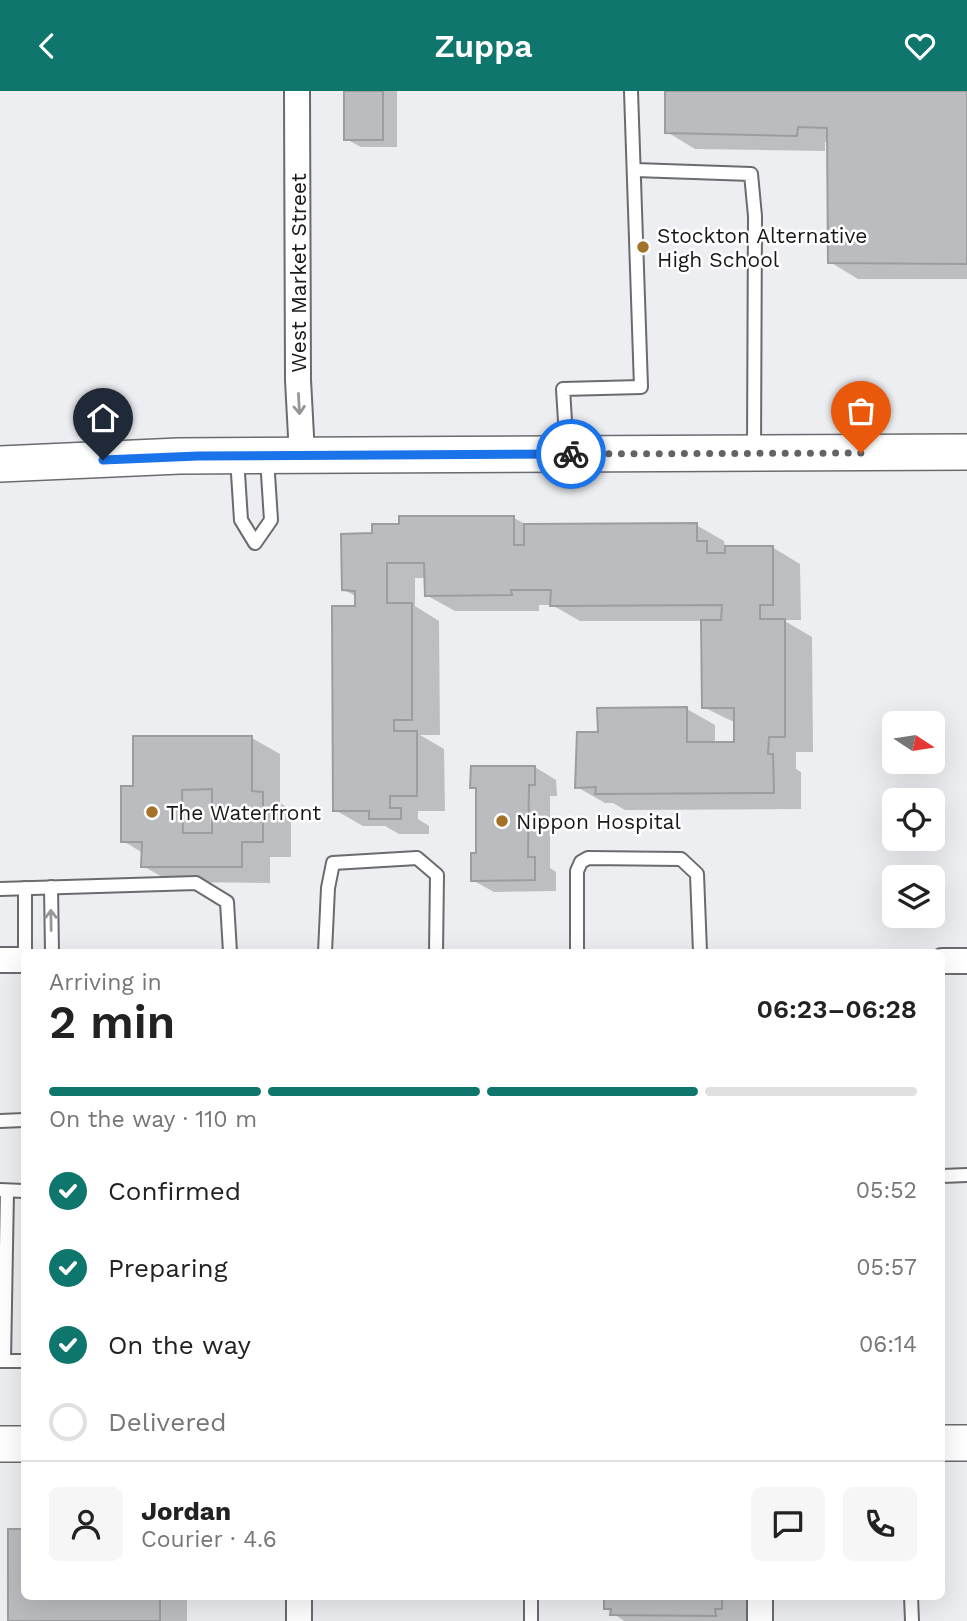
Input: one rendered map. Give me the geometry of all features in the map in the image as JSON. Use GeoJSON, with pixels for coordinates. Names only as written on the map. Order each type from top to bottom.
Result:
{"type":"FeatureCollection","features":[{"type":"Feature","properties":{"kind":"street","name":"West Market Street"},"geometry":{"type":"LineString","coordinates":[[297,91],[298,380],[302,455]]}},
{"type":"Feature","properties":{"kind":"street"},"geometry":{"type":"LineString","coordinates":[[0,464],[302,455],[967,452]]}},
{"type":"Feature","properties":{"kind":"street"},"geometry":{"type":"LineString","coordinates":[[0,960],[21,960]]}},
{"type":"Feature","properties":{"kind":"street"},"geometry":{"type":"LineString","coordinates":[[945,961],[967,961]]}},
{"type":"Feature","properties":{"kind":"street"},"geometry":{"type":"LineString","coordinates":[[945,1443],[967,1443]]}},
{"type":"Feature","properties":{"kind":"street"},"geometry":{"type":"LineString","coordinates":[[0,1444],[21,1444]]}},
{"type":"Feature","properties":{"kind":"street"},"geometry":{"type":"LineString","coordinates":[[299,1600],[299,1621]]}},
{"type":"Feature","properties":{"kind":"street"},"geometry":{"type":"LineString","coordinates":[[760,1600],[760,1621]]}},
{"type":"Feature","properties":{"kind":"lane"},"geometry":{"type":"LineString","coordinates":[[567,454],[564,389],[641,387],[631,91]]}},
{"type":"Feature","properties":{"kind":"lane"},"geometry":{"type":"LineString","coordinates":[[635,170],[751,174],[755,216],[750,453]]}},
{"type":"Feature","properties":{"kind":"lane"},"geometry":{"type":"LineString","coordinates":[[252,456],[271,520],[255,543],[241,520],[252,456]]}},
{"type":"Feature","properties":{"kind":"lane"},"geometry":{"type":"LineString","coordinates":[[325,949],[328,888],[333,863],[417,858],[437,875],[436,949]]}},
{"type":"Feature","properties":{"kind":"lane"},"geometry":{"type":"LineString","coordinates":[[577,949],[577,871],[581,862],[587,858],[601,858],[681,859],[690,865],[697,874],[700,949]]}},
{"type":"Feature","properties":{"kind":"lane"},"geometry":{"type":"LineString","coordinates":[[0,889],[196,883],[228,902],[230,949]]}},
{"type":"Feature","properties":{"kind":"lane"},"geometry":{"type":"LineString","coordinates":[[51,887],[52,949]]}},
{"type":"Feature","properties":{"kind":"lane"},"geometry":{"type":"LineString","coordinates":[[25,888],[25,949]]}},
{"type":"Feature","properties":{"kind":"lane"},"geometry":{"type":"LineString","coordinates":[[0,1121],[21,1120]]}},
{"type":"Feature","properties":{"kind":"lane"},"geometry":{"type":"LineString","coordinates":[[945,1176],[967,1175]]}},
{"type":"Feature","properties":{"kind":"lane"},"geometry":{"type":"LineString","coordinates":[[4,1190],[1,1361],[21,1361]]}},
{"type":"Feature","properties":{"kind":"lane"},"geometry":{"type":"LineString","coordinates":[[531,1600],[531,1621]]}},
{"type":"Feature","properties":{"kind":"lane"},"geometry":{"type":"LineString","coordinates":[[911,1600],[912,1621]]}},
{"type":"Feature","properties":{"kind":"building"},"geometry":{"type":"Polygon","coordinates":[[[344,91],[383,91],[383,140],[344,140],[344,91]]]}},
{"type":"Feature","properties":{"kind":"building"},"geometry":{"type":"Polygon","coordinates":[[[665,91],[967,91],[967,264],[828,263],[827,128],[798,127],[797,136],[665,133],[665,91]]]}},
{"type":"Feature","properties":{"kind":"building"},"geometry":{"type":"Polygon","coordinates":[[[399,516],[514,516],[514,545],[524,545],[524,524],[697,523],[697,541],[707,541],[707,553],[725,553],[725,546],[773,546],[773,605],[760,605],[760,619],[785,619],[785,737],[769,737],[768,754],[773,754],[774,793],[595,794],[596,787],[575,788],[577,732],[598,732],[597,708],[687,707],[687,742],[734,742],[734,708],[702,708],[701,620],[721,620],[722,605],[550,606],[551,590],[511,590],[512,595],[425,596],[424,563],[387,563],[387,603],[412,603],[412,720],[394,720],[394,731],[417,731],[417,796],[390,796],[390,808],[401,808],[401,819],[369,819],[369,811],[333,811],[332,606],[355,606],[355,591],[342,590],[341,534],[372,533],[372,524],[399,524],[399,516]]]}},
{"type":"Feature","properties":{"kind":"building","name":"The Waterfront"},"geometry":{"type":"Polygon","coordinates":[[[133,736],[252,736],[252,791],[263,792],[263,842],[242,842],[242,867],[141,867],[142,842],[121,842],[121,786],[133,786],[133,736]],[[212,789],[182,790],[183,833],[212,833],[212,789]]]}},
{"type":"Feature","properties":{"kind":"building","name":"Nippon Hospital"},"geometry":{"type":"Polygon","coordinates":[[[471,766],[535,766],[535,785],[529,785],[528,857],[535,857],[535,880],[471,881],[471,853],[476,853],[476,788],[470,788],[471,766]]]}},
{"type":"Feature","properties":{"kind":"building"},"geometry":{"type":"Polygon","coordinates":[[[8,1529],[21,1529],[21,1600],[160,1600],[160,1621],[8,1621],[8,1529]]]}},
{"type":"Feature","properties":{"kind":"building"},"geometry":{"type":"Polygon","coordinates":[[[604,1600],[722,1600],[722,1609],[715,1609],[716,1616],[610,1615],[611,1609],[604,1609],[604,1600]]]}},
{"type":"Feature","properties":{"kind":"way so far"},"geometry":{"type":"LineString","coordinates":[[571,454],[861,453]]}},
{"type":"Feature","properties":{"kind":"place","name":"Stockton Alternative High School"},"geometry":{"type":"Point","coordinates":[643,247]}},
{"type":"Feature","properties":{"kind":"place","name":"The Waterfront"},"geometry":{"type":"Point","coordinates":[152,812]}},
{"type":"Feature","properties":{"kind":"place","name":"Nippon Hospital"},"geometry":{"type":"Point","coordinates":[502,821]}},
{"type":"Feature","properties":{"kind":"route"},"geometry":{"type":"LineString","coordinates":[[103,460],[198,456],[571,454]]}}]}
